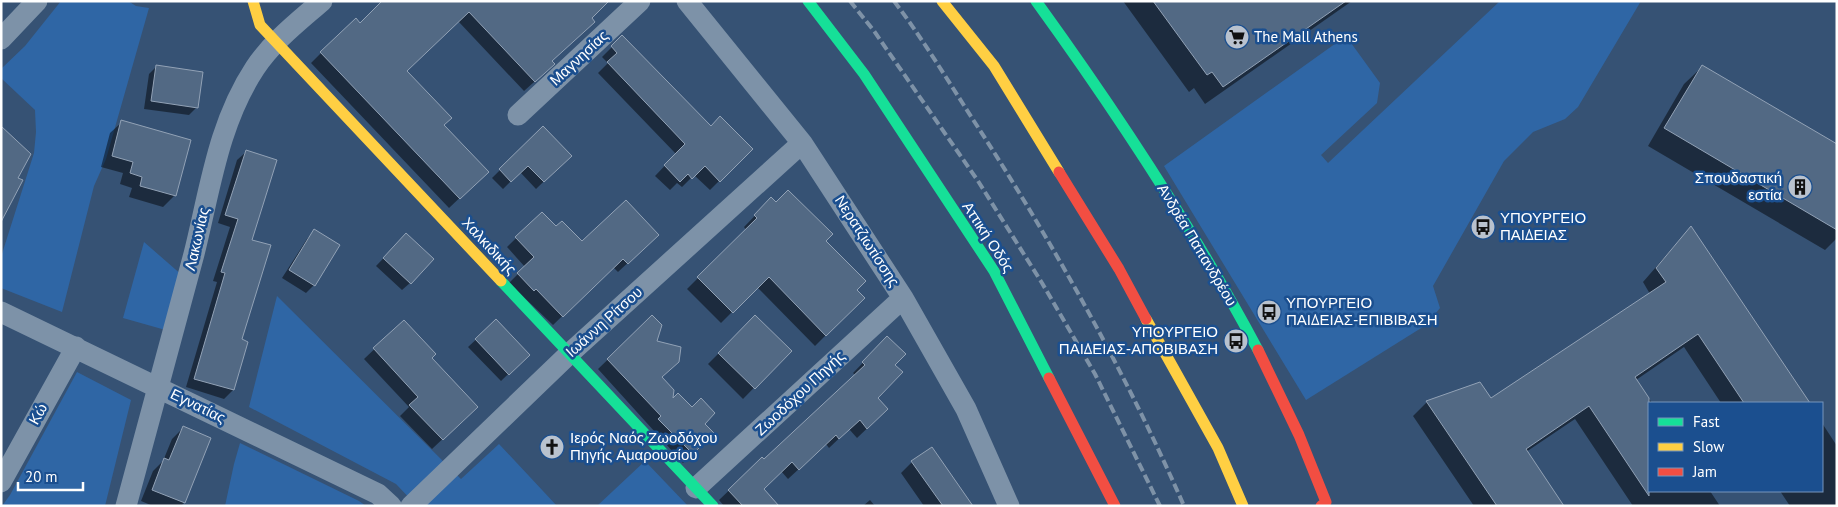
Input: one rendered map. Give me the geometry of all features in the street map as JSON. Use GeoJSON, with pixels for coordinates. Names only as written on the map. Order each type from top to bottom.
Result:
{"type":"FeatureCollection","features":[{"type":"Feature","properties":{"kind":"main road","name":"Χαλκιδικής"},"geometry":{"type":"LineString","coordinates":[[253,1],[260,24],[275,41],[712,506]]}},
{"type":"Feature","properties":{"kind":"main road","name":"Αττική Οδός"},"geometry":{"type":"LineString","coordinates":[[808,1],[864,74],[994,271],[1115,506]]}},
{"type":"Feature","properties":{"kind":"main road"},"geometry":{"type":"LineString","coordinates":[[942,1],[994,66],[1119,269],[1218,448],[1243,506]]}},
{"type":"Feature","properties":{"kind":"main road","name":"Ανδρέα Παπανδρέου"},"geometry":{"type":"LineString","coordinates":[[1036,1],[1147,162],[1220,281],[1285,404],[1325,504]]}},
{"type":"Feature","properties":{"kind":"street"},"geometry":{"type":"LineString","coordinates":[[1,39],[38,1]]}},
{"type":"Feature","properties":{"kind":"street","name":"Λακωνίας"},"geometry":{"type":"LineString","coordinates":[[126,506],[159,388],[216,157],[222,140],[239,97],[255,68],[275,41],[322,1]]}},
{"type":"Feature","properties":{"kind":"street","name":"Μαγνησίας"},"geometry":{"type":"LineString","coordinates":[[518,115],[640,1]]}},
{"type":"Feature","properties":{"kind":"street","name":"Νερατζιωτίσσης"},"geometry":{"type":"LineString","coordinates":[[687,1],[802,143],[904,298],[966,409],[1009,506]]}},
{"type":"Feature","properties":{"kind":"street","name":"Ιωάννη Ρίτσου"},"geometry":{"type":"LineString","coordinates":[[411,506],[570,354],[802,143]]}},
{"type":"Feature","properties":{"kind":"street","name":"Ζωοδόχου Πηγής"},"geometry":{"type":"LineString","coordinates":[[696,488],[904,298]]}},
{"type":"Feature","properties":{"kind":"street","name":"Εγνατίας"},"geometry":{"type":"LineString","coordinates":[[1,312],[76,346],[378,494],[391,506]]}},
{"type":"Feature","properties":{"kind":"street","name":"Κώ"},"geometry":{"type":"LineString","coordinates":[[1,482],[76,346]]}},
{"type":"Feature","properties":{"kind":"shaded area"},"geometry":{"type":"Polygon","coordinates":[[[61,1],[128,1],[136,6],[149,8],[106,159],[94,186],[62,312],[1,288],[1,257],[34,153],[36,132],[35,110],[1,78],[1,69],[25,46],[61,1]]]}},
{"type":"Feature","properties":{"kind":"shaded area"},"geometry":{"type":"Polygon","coordinates":[[[1500,1],[1641,1],[1578,107],[1565,119],[1533,132],[1504,161],[1433,286],[1440,308],[1426,325],[1306,400],[1164,166],[1346,36],[1380,83],[1377,103],[1321,155],[1328,163],[1500,1]]]}},
{"type":"Feature","properties":{"kind":"shaded area"},"geometry":{"type":"Polygon","coordinates":[[[144,242],[183,276],[169,331],[123,318],[144,242]]]}},
{"type":"Feature","properties":{"kind":"shaded area"},"geometry":{"type":"Polygon","coordinates":[[[277,296],[461,479],[499,444],[557,506],[417,506],[396,484],[249,407],[277,296]]]}},
{"type":"Feature","properties":{"kind":"shaded area"},"geometry":{"type":"Polygon","coordinates":[[[77,372],[131,400],[105,506],[2,506],[10,495],[77,372]]]}},
{"type":"Feature","properties":{"kind":"shaded area"},"geometry":{"type":"Polygon","coordinates":[[[240,443],[359,501],[366,506],[225,506],[240,443]]]}},
{"type":"Feature","properties":{"kind":"shaded area"},"geometry":{"type":"Polygon","coordinates":[[[645,461],[688,506],[597,506],[645,461]]]}},
{"type":"Feature","properties":{"kind":"building"},"geometry":{"type":"Polygon","coordinates":[[[382,1],[609,1],[592,18],[595,22],[552,61],[555,64],[535,82],[469,12],[407,71],[452,118],[444,125],[489,172],[460,199],[320,52],[356,18],[360,23],[382,1]]]}},
{"type":"Feature","properties":{"kind":"building","name":"The Mall Athens"},"geometry":{"type":"Polygon","coordinates":[[[1153,1],[1346,1],[1223,87],[1212,72],[1207,75],[1153,1]]]}},
{"type":"Feature","properties":{"kind":"building"},"geometry":{"type":"Polygon","coordinates":[[[622,35],[711,126],[720,116],[753,149],[720,182],[705,166],[692,179],[688,174],[680,182],[664,165],[685,144],[607,62],[617,53],[611,46],[622,35]]]}},
{"type":"Feature","properties":{"kind":"building"},"geometry":{"type":"Polygon","coordinates":[[[156,65],[203,72],[198,108],[151,101],[156,65]]]}},
{"type":"Feature","properties":{"kind":"building","name":"Σπουδαστική εστία"},"geometry":{"type":"Polygon","coordinates":[[[1702,65],[1837,144],[1837,230],[1664,128],[1702,65]]]}},
{"type":"Feature","properties":{"kind":"building"},"geometry":{"type":"Polygon","coordinates":[[[121,120],[191,140],[176,196],[140,186],[142,177],[130,173],[133,162],[112,156],[121,120]]]}},
{"type":"Feature","properties":{"kind":"building"},"geometry":{"type":"Polygon","coordinates":[[[1,126],[31,154],[18,178],[23,180],[1,222],[1,126]]]}},
{"type":"Feature","properties":{"kind":"building"},"geometry":{"type":"Polygon","coordinates":[[[543,126],[572,156],[544,182],[528,166],[511,182],[499,169],[543,126]]]}},
{"type":"Feature","properties":{"kind":"building"},"geometry":{"type":"Polygon","coordinates":[[[246,150],[277,160],[252,240],[271,245],[242,339],[248,342],[234,390],[194,379],[225,273],[221,272],[238,219],[225,215],[246,150]]]}},
{"type":"Feature","properties":{"kind":"building"},"geometry":{"type":"Polygon","coordinates":[[[788,190],[833,234],[826,241],[866,281],[857,290],[865,298],[826,336],[769,277],[733,313],[697,277],[757,218],[754,215],[771,197],[776,202],[788,190]]]}},
{"type":"Feature","properties":{"kind":"building"},"geometry":{"type":"Polygon","coordinates":[[[626,200],[659,235],[628,264],[623,259],[563,317],[536,289],[534,291],[517,273],[534,257],[515,237],[542,212],[556,226],[562,221],[582,241],[626,200]]]}},
{"type":"Feature","properties":{"kind":"building"},"geometry":{"type":"Polygon","coordinates":[[[1691,226],[1809,402],[1743,402],[1698,334],[1635,377],[1649,398],[1649,496],[1589,406],[1526,449],[1564,506],[1497,506],[1426,401],[1480,382],[1491,398],[1666,282],[1656,268],[1691,226]]]}},
{"type":"Feature","properties":{"kind":"building"},"geometry":{"type":"Polygon","coordinates":[[[314,229],[340,245],[315,286],[289,270],[314,229]]]}},
{"type":"Feature","properties":{"kind":"building"},"geometry":{"type":"Polygon","coordinates":[[[406,233],[434,259],[411,284],[383,258],[406,233]]]}},
{"type":"Feature","properties":{"kind":"building"},"geometry":{"type":"Polygon","coordinates":[[[652,315],[662,325],[657,341],[681,347],[679,362],[662,377],[674,390],[673,398],[678,393],[692,407],[701,398],[715,413],[705,424],[714,433],[693,454],[658,419],[661,416],[607,359],[652,315]]]}},
{"type":"Feature","properties":{"kind":"building"},"geometry":{"type":"Polygon","coordinates":[[[755,315],[792,351],[755,389],[718,353],[755,315]]]}},
{"type":"Feature","properties":{"kind":"building"},"geometry":{"type":"Polygon","coordinates":[[[496,319],[530,355],[509,375],[475,339],[496,319]]]}},
{"type":"Feature","properties":{"kind":"building"},"geometry":{"type":"Polygon","coordinates":[[[404,320],[436,354],[432,358],[478,407],[443,440],[409,405],[418,397],[373,348],[404,320]]]}},
{"type":"Feature","properties":{"kind":"building"},"geometry":{"type":"Polygon","coordinates":[[[887,336],[906,354],[895,365],[903,372],[878,398],[888,409],[867,429],[860,420],[839,439],[836,435],[799,470],[792,462],[764,489],[779,506],[743,506],[728,490],[865,365],[862,362],[887,336]]]}},
{"type":"Feature","properties":{"kind":"building"},"geometry":{"type":"Polygon","coordinates":[[[183,426],[211,438],[185,503],[152,490],[164,458],[169,460],[183,426]]]}},
{"type":"Feature","properties":{"kind":"building"},"geometry":{"type":"Polygon","coordinates":[[[932,447],[973,506],[943,506],[911,461],[932,447]]]}},
{"type":"Feature","properties":{"kind":"railway"},"geometry":{"type":"LineString","coordinates":[[850,1],[874,31],[978,181],[1042,283],[1095,374],[1160,506]]}},
{"type":"Feature","properties":{"kind":"railway"},"geometry":{"type":"LineString","coordinates":[[894,1],[1002,164],[1059,259],[1112,356],[1184,506]]}},
{"type":"Feature","properties":{"kind":"traffic: fast"},"geometry":{"type":"LineString","coordinates":[[808,1],[864,74],[994,271],[1049,378]]}},
{"type":"Feature","properties":{"kind":"traffic: fast"},"geometry":{"type":"LineString","coordinates":[[1036,1],[1125,128],[1181,215],[1258,350]]}},
{"type":"Feature","properties":{"kind":"traffic: fast"},"geometry":{"type":"LineString","coordinates":[[501,281],[713,506]]}},
{"type":"Feature","properties":{"kind":"traffic: slow"},"geometry":{"type":"LineString","coordinates":[[253,1],[260,25],[501,281]]}},
{"type":"Feature","properties":{"kind":"traffic: slow"},"geometry":{"type":"LineString","coordinates":[[942,1],[994,66],[1059,172]]}},
{"type":"Feature","properties":{"kind":"traffic: slow"},"geometry":{"type":"LineString","coordinates":[[1146,319],[1218,448],[1243,506]]}},
{"type":"Feature","properties":{"kind":"traffic: jam"},"geometry":{"type":"LineString","coordinates":[[1059,172],[1119,269],[1146,319]]}},
{"type":"Feature","properties":{"kind":"traffic: jam"},"geometry":{"type":"LineString","coordinates":[[1258,350],[1299,435],[1326,502],[1321,506]]}},
{"type":"Feature","properties":{"kind":"traffic: jam"},"geometry":{"type":"LineString","coordinates":[[1049,378],[1115,506]]}},
{"type":"Feature","properties":{"kind":"place","name":"The Mall Athens"},"geometry":{"type":"Point","coordinates":[1237,37]}},
{"type":"Feature","properties":{"kind":"place","name":"Σπουδαστική εστία"},"geometry":{"type":"Point","coordinates":[1800,187]}},
{"type":"Feature","properties":{"kind":"place","name":"ΥΠΟΥΡΓΕΙΟ ΠΑΙΔΕΙΑΣ"},"geometry":{"type":"Point","coordinates":[1483,227]}},
{"type":"Feature","properties":{"kind":"place","name":"ΥΠΟΥΡΓΕΙΟ ΠΑΙΔΕΙΑΣ-ΕΠΙΒΙΒΑΣΗ"},"geometry":{"type":"Point","coordinates":[1269,312]}},
{"type":"Feature","properties":{"kind":"place","name":"ΥΠΟΥΡΓΕΙΟ ΠΑΙΔΕΙΑΣ-ΑΠΟΒΙΒΑΣΗ"},"geometry":{"type":"Point","coordinates":[1236,341]}},
{"type":"Feature","properties":{"kind":"place","name":"Ιερός Ναός Ζωοδόχου Πηγής Αμαρουσίου"},"geometry":{"type":"Point","coordinates":[552,447]}}]}
